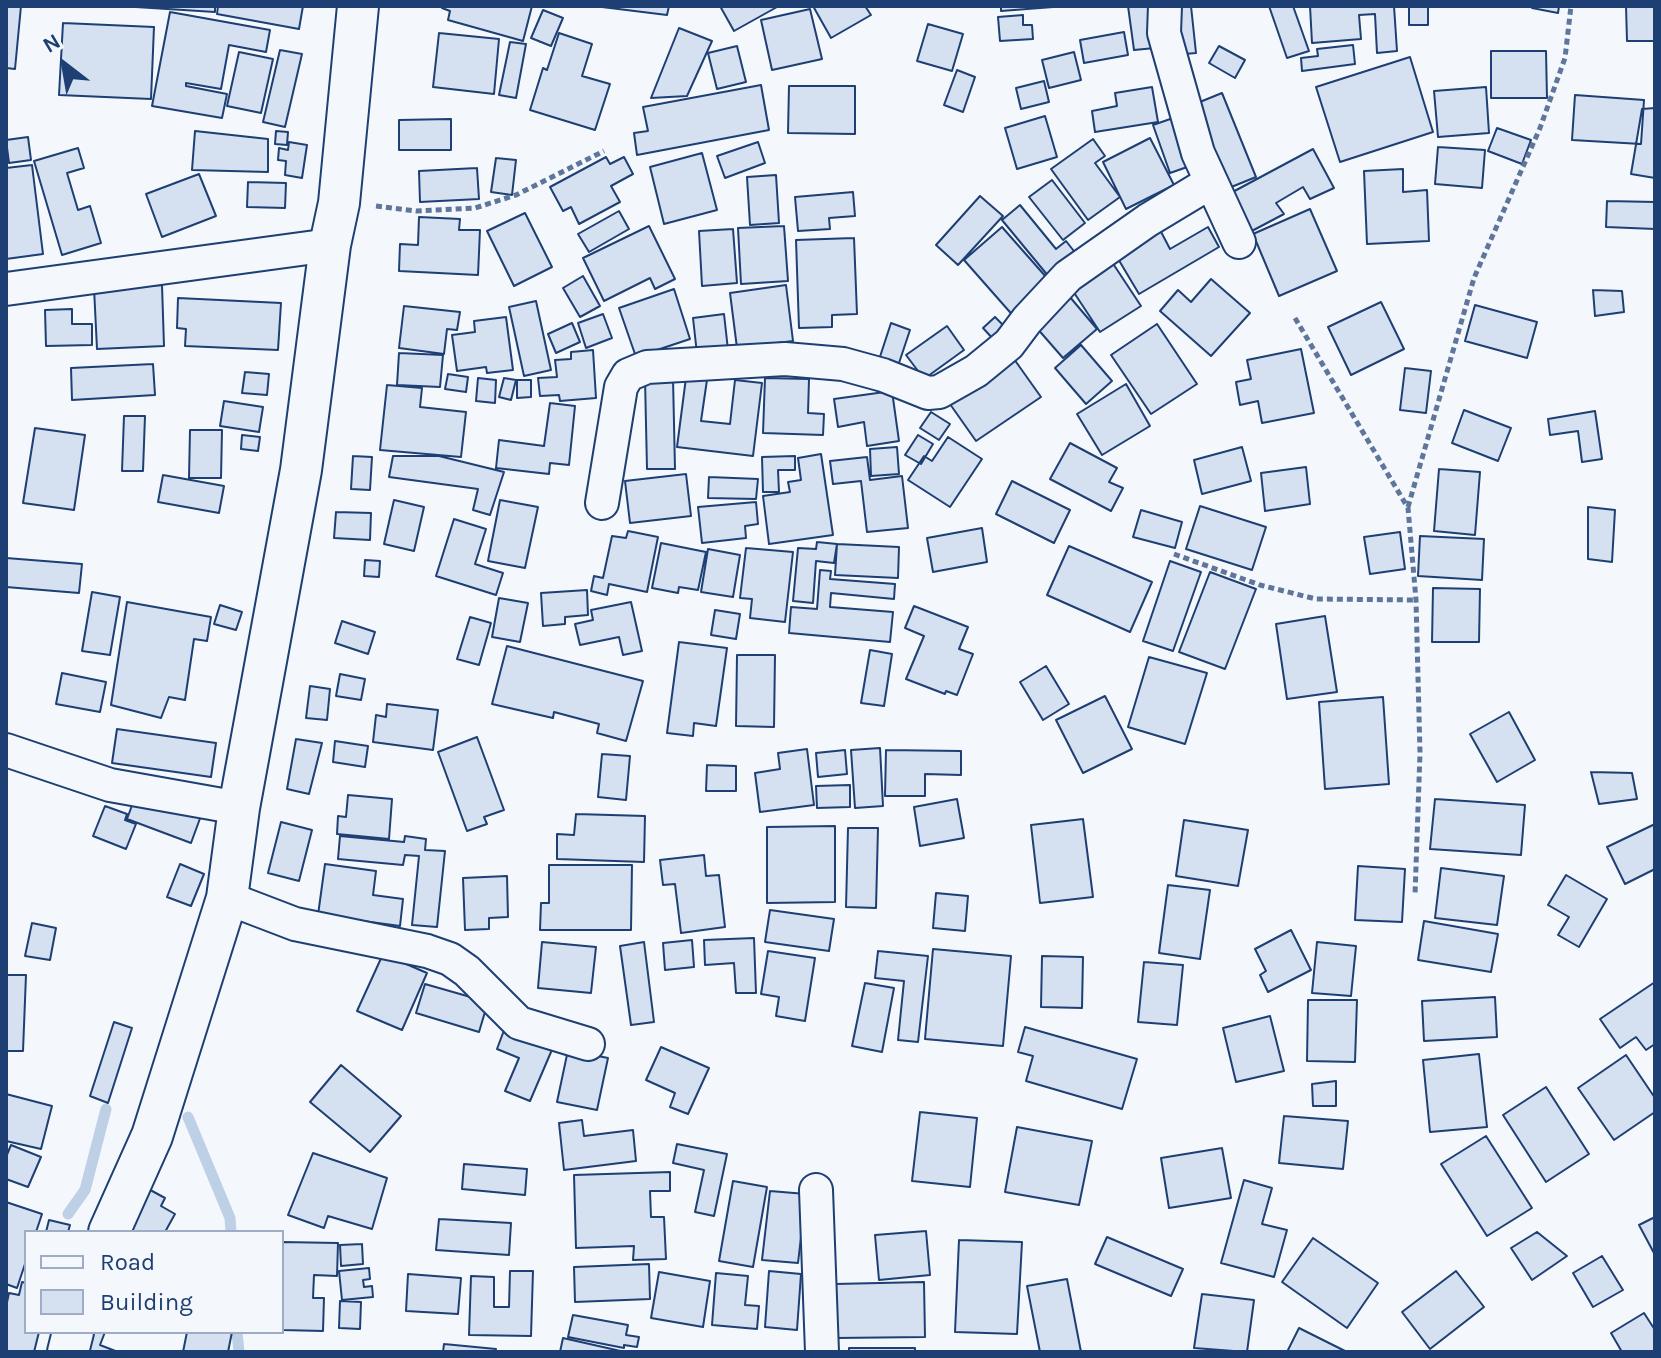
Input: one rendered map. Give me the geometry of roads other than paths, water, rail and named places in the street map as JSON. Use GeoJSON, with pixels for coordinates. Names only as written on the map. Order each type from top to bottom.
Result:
{"type":"FeatureCollection","features":[{"type":"Feature","properties":{"kind":"street"},"geometry":{"type":"LineString","coordinates":[[110,1230],[152,1136],[227,898],[239,808],[301,470],[330,245],[339,203],[358,6]]}},
{"type":"Feature","properties":{"kind":"street"},"geometry":{"type":"LineString","coordinates":[[1165,6],[1164,33],[1198,153],[1239,242]]}},
{"type":"Feature","properties":{"kind":"street"},"geometry":{"type":"LineString","coordinates":[[602,503],[621,387],[628,375],[647,367],[785,359],[843,364],[883,375],[928,393],[939,392],[976,371],[1009,344],[1068,276],[1148,220],[1211,182]]}},
{"type":"Feature","properties":{"kind":"street"},"geometry":{"type":"LineString","coordinates":[[6,289],[330,245]]}},
{"type":"Feature","properties":{"kind":"street"},"geometry":{"type":"LineString","coordinates":[[6,750],[110,785],[239,808]]}},
{"type":"Feature","properties":{"kind":"street"},"geometry":{"type":"LineString","coordinates":[[227,898],[295,924],[427,951],[450,959],[467,971],[519,1023],[588,1044]]}},
{"type":"Feature","properties":{"kind":"street"},"geometry":{"type":"LineString","coordinates":[[816,1190],[822,1352]]}},
{"type":"Feature","properties":{"kind":"waterway"},"geometry":{"type":"LineString","coordinates":[[68,1214],[85,1190],[106,1109]]}},
{"type":"Feature","properties":{"kind":"waterway"},"geometry":{"type":"LineString","coordinates":[[188,1117],[230,1218],[231,1230]]}},
{"type":"Feature","properties":{"kind":"waterway"},"geometry":{"type":"LineString","coordinates":[[237,1334],[239,1352]]}}]}
